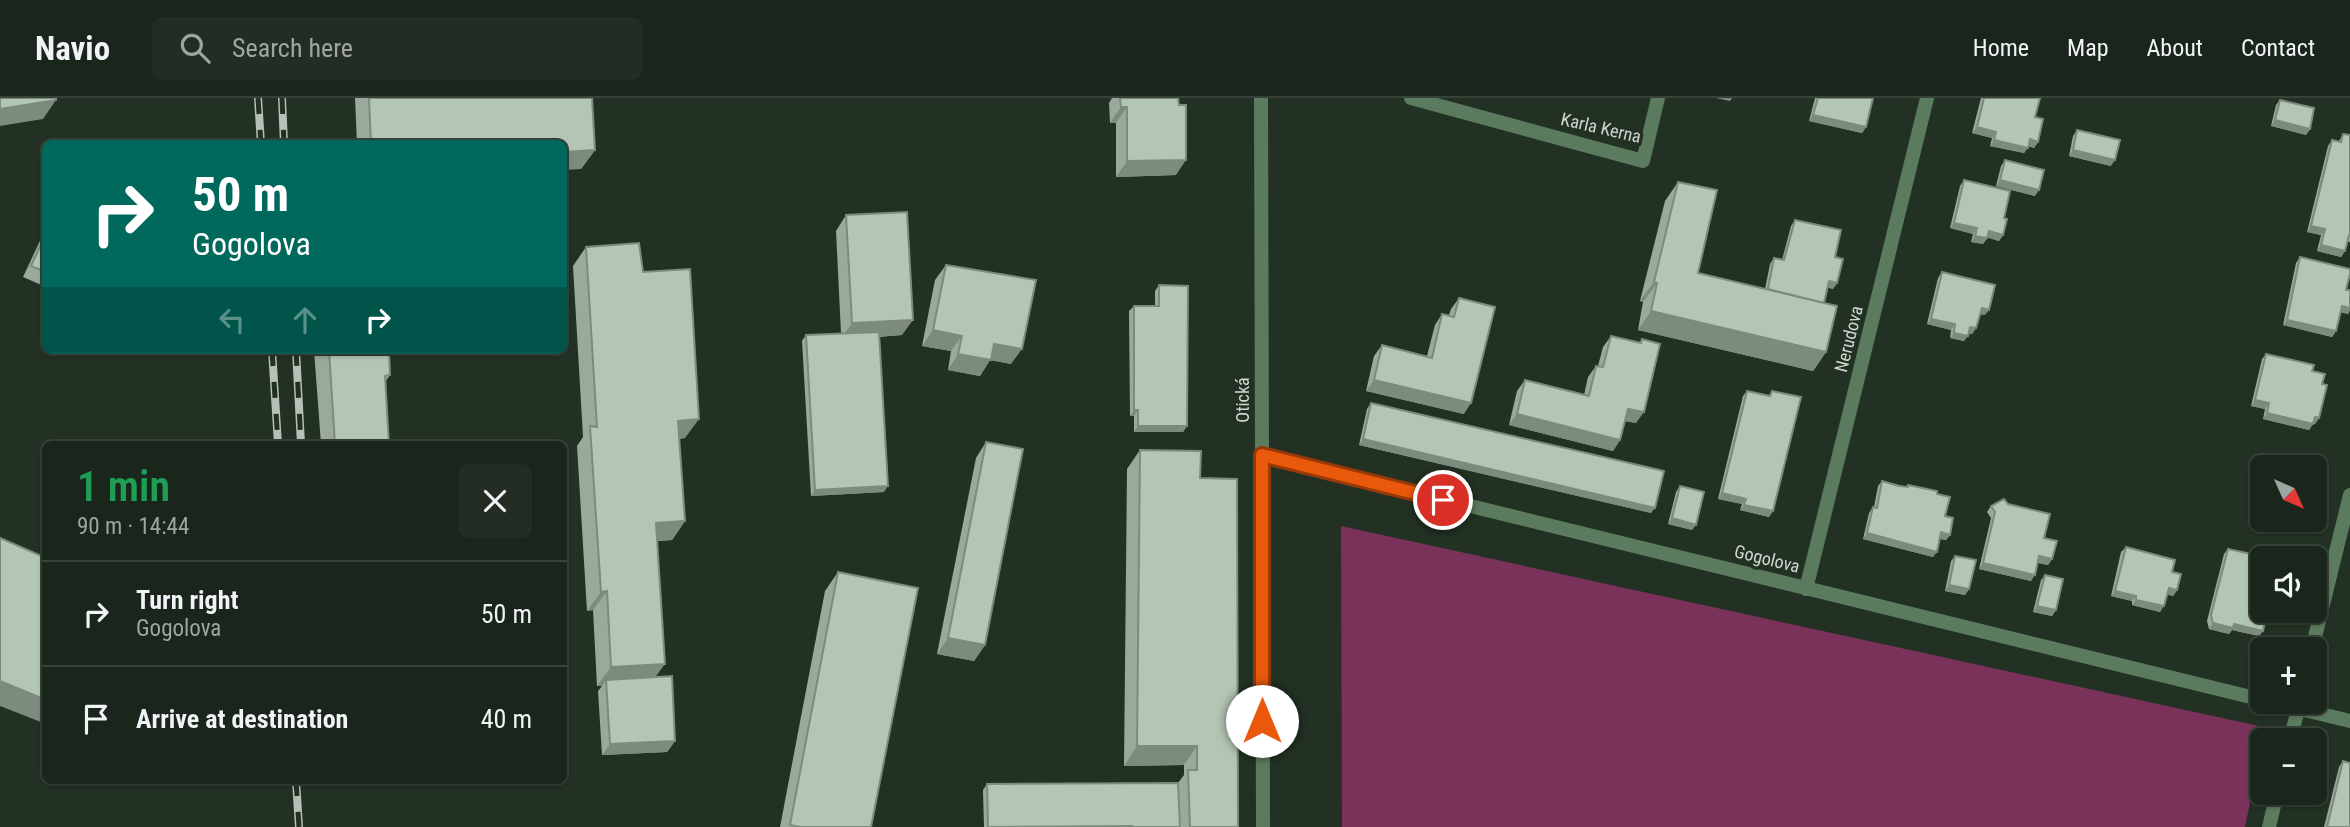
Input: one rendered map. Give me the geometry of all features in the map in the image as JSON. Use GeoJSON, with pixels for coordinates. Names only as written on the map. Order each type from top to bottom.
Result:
{"type":"FeatureCollection","features":[{"type":"Feature","properties":{"kind":"street","name":"Otická"},"geometry":{"type":"LineString","coordinates":[[1261,98],[1263,827]]}},
{"type":"Feature","properties":{"kind":"street","name":"Karla Kerna"},"geometry":{"type":"LineString","coordinates":[[1411,98],[1643,161],[1658,98]]}},
{"type":"Feature","properties":{"kind":"street","name":"Nerudova"},"geometry":{"type":"LineString","coordinates":[[1806,589],[1927,98]]}},
{"type":"Feature","properties":{"kind":"street","name":"Gogolova"},"geometry":{"type":"LineString","coordinates":[[1262,455],[2250,697]]}},
{"type":"Feature","properties":{"kind":"street"},"geometry":{"type":"LineString","coordinates":[[2315,637],[2350,495]]}},
{"type":"Feature","properties":{"kind":"street"},"geometry":{"type":"LineString","coordinates":[[2327,714],[2350,721]]}},
{"type":"Feature","properties":{"kind":"street"},"geometry":{"type":"LineString","coordinates":[[2269,827],[2274,805]]}},
{"type":"Feature","properties":{"kind":"shaded area"},"geometry":{"type":"Polygon","coordinates":[[[1341,526],[2268,728],[2250,728],[2250,803],[2245,827],[1342,827],[1341,526]]]}},
{"type":"Feature","properties":{"kind":"building"},"geometry":{"type":"Polygon","coordinates":[[[0,98],[56,98],[56,100],[0,109],[0,98]]]}},
{"type":"Feature","properties":{"kind":"building"},"geometry":{"type":"Polygon","coordinates":[[[369,98],[592,98],[595,150],[567,152],[567,140],[371,140],[369,98]]]}},
{"type":"Feature","properties":{"kind":"building"},"geometry":{"type":"Polygon","coordinates":[[[1120,98],[1178,98],[1179,105],[1186,105],[1186,160],[1127,161],[1127,107],[1121,107],[1120,98]]]}},
{"type":"Feature","properties":{"kind":"building"},"geometry":{"type":"Polygon","coordinates":[[[1818,98],[1873,98],[1866,127],[1813,115],[1818,98]]]}},
{"type":"Feature","properties":{"kind":"building"},"geometry":{"type":"Polygon","coordinates":[[[1984,98],[2040,98],[2035,117],[2043,119],[2038,142],[2030,139],[2028,148],[1994,140],[1996,132],[1977,127],[1984,98]]]}},
{"type":"Feature","properties":{"kind":"building"},"geometry":{"type":"Polygon","coordinates":[[[2280,100],[2314,108],[2310,129],[2275,120],[2280,100]]]}},
{"type":"Feature","properties":{"kind":"building"},"geometry":{"type":"Polygon","coordinates":[[[2077,130],[2120,140],[2115,160],[2073,150],[2077,130]]]}},
{"type":"Feature","properties":{"kind":"building"},"geometry":{"type":"Polygon","coordinates":[[[2343,134],[2350,135],[2350,235],[2345,251],[2321,245],[2325,229],[2311,226],[2332,140],[2341,142],[2343,134]]]}},
{"type":"Feature","properties":{"kind":"building"},"geometry":{"type":"Polygon","coordinates":[[[2005,160],[2044,170],[2039,190],[2000,180],[2005,160]]]}},
{"type":"Feature","properties":{"kind":"building"},"geometry":{"type":"Polygon","coordinates":[[[1964,180],[2010,191],[2003,235],[1989,231],[1987,238],[1975,236],[1977,228],[1954,223],[1964,180]]]}},
{"type":"Feature","properties":{"kind":"building"},"geometry":{"type":"Polygon","coordinates":[[[1678,182],[1717,190],[1698,273],[1837,306],[1826,352],[1651,311],[1657,283],[1654,282],[1678,182]]]}},
{"type":"Feature","properties":{"kind":"building"},"geometry":{"type":"Polygon","coordinates":[[[907,212],[913,320],[852,323],[846,215],[907,212]]]}},
{"type":"Feature","properties":{"kind":"building"},"geometry":{"type":"Polygon","coordinates":[[[1795,220],[1841,230],[1835,257],[1843,259],[1837,283],[1829,281],[1824,303],[1768,289],[1774,258],[1784,260],[1795,220]]]}},
{"type":"Feature","properties":{"kind":"building"},"geometry":{"type":"Polygon","coordinates":[[[42,243],[42,270],[31,266],[42,243]]]}},
{"type":"Feature","properties":{"kind":"building"},"geometry":{"type":"Polygon","coordinates":[[[639,243],[643,272],[690,269],[699,419],[678,421],[685,521],[656,523],[665,664],[611,667],[607,591],[601,592],[590,426],[597,427],[586,247],[639,243]]]}},
{"type":"Feature","properties":{"kind":"building"},"geometry":{"type":"Polygon","coordinates":[[[2300,257],[2350,269],[2346,290],[2350,290],[2350,308],[2342,306],[2336,331],[2287,320],[2300,257]]]}},
{"type":"Feature","properties":{"kind":"building"},"geometry":{"type":"Polygon","coordinates":[[[946,265],[1036,280],[1022,349],[994,344],[991,360],[958,354],[962,336],[933,330],[946,265]]]}},
{"type":"Feature","properties":{"kind":"building"},"geometry":{"type":"Polygon","coordinates":[[[1942,272],[1995,285],[1989,310],[1982,308],[1976,328],[1970,327],[1968,336],[1954,333],[1955,324],[1931,319],[1942,272]]]}},
{"type":"Feature","properties":{"kind":"building"},"geometry":{"type":"Polygon","coordinates":[[[1159,285],[1188,286],[1187,426],[1138,426],[1138,410],[1134,410],[1134,306],[1159,306],[1159,285]]]}},
{"type":"Feature","properties":{"kind":"building"},"geometry":{"type":"Polygon","coordinates":[[[1459,298],[1495,307],[1471,403],[1374,380],[1382,345],[1432,358],[1442,314],[1454,317],[1459,298]]]}},
{"type":"Feature","properties":{"kind":"building"},"geometry":{"type":"Polygon","coordinates":[[[879,332],[888,486],[815,490],[806,335],[879,332]]]}},
{"type":"Feature","properties":{"kind":"building"},"geometry":{"type":"Polygon","coordinates":[[[1611,336],[1660,344],[1644,412],[1628,409],[1620,440],[1517,414],[1525,380],[1589,396],[1596,366],[1603,367],[1611,336]]]}},
{"type":"Feature","properties":{"kind":"building"},"geometry":{"type":"Polygon","coordinates":[[[329,354],[389,354],[390,375],[385,376],[389,441],[335,441],[329,354]]]}},
{"type":"Feature","properties":{"kind":"building"},"geometry":{"type":"Polygon","coordinates":[[[2266,354],[2314,365],[2312,371],[2325,374],[2322,384],[2327,385],[2319,418],[2315,417],[2313,424],[2267,413],[2269,403],[2255,400],[2266,354]]]}},
{"type":"Feature","properties":{"kind":"building"},"geometry":{"type":"Polygon","coordinates":[[[1747,391],[1770,396],[1772,391],[1801,397],[1773,511],[1744,505],[1746,499],[1722,493],[1747,391]]]}},
{"type":"Feature","properties":{"kind":"building"},"geometry":{"type":"Polygon","coordinates":[[[1371,403],[1664,471],[1655,508],[1363,439],[1371,403]]]}},
{"type":"Feature","properties":{"kind":"building"},"geometry":{"type":"Polygon","coordinates":[[[986,442],[1023,449],[985,645],[948,638],[986,442]]]}},
{"type":"Feature","properties":{"kind":"building"},"geometry":{"type":"Polygon","coordinates":[[[1140,450],[1201,451],[1200,478],[1237,479],[1238,827],[1190,827],[1188,770],[1197,770],[1197,746],[1137,746],[1140,450]]]}},
{"type":"Feature","properties":{"kind":"building"},"geometry":{"type":"Polygon","coordinates":[[[1882,481],[1937,491],[1937,494],[1950,497],[1945,516],[1953,518],[1950,535],[1941,532],[1937,552],[1867,533],[1873,507],[1877,508],[1882,481]]]}},
{"type":"Feature","properties":{"kind":"building"},"geometry":{"type":"Polygon","coordinates":[[[1680,486],[1704,492],[1696,525],[1672,518],[1680,486]]]}},
{"type":"Feature","properties":{"kind":"building"},"geometry":{"type":"Polygon","coordinates":[[[2004,499],[2008,504],[2050,514],[2044,538],[2057,541],[2052,559],[2039,556],[2035,575],[1983,563],[1995,512],[1991,506],[2004,499]]]}},
{"type":"Feature","properties":{"kind":"building"},"geometry":{"type":"Polygon","coordinates":[[[0,538],[42,556],[42,698],[0,681],[0,538]]]}},
{"type":"Feature","properties":{"kind":"building"},"geometry":{"type":"Polygon","coordinates":[[[2126,547],[2175,560],[2172,572],[2181,574],[2177,590],[2169,588],[2164,606],[2136,600],[2136,596],[2115,591],[2126,547]]]}},
{"type":"Feature","properties":{"kind":"building"},"geometry":{"type":"Polygon","coordinates":[[[2228,549],[2250,554],[2250,623],[2265,623],[2263,631],[2234,624],[2233,628],[2213,623],[2211,615],[2228,549]]]}},
{"type":"Feature","properties":{"kind":"building"},"geometry":{"type":"Polygon","coordinates":[[[1955,556],[1976,560],[1969,589],[1949,585],[1955,556]]]}},
{"type":"Feature","properties":{"kind":"building"},"geometry":{"type":"Polygon","coordinates":[[[838,572],[918,588],[871,827],[800,827],[790,825],[838,572]]]}},
{"type":"Feature","properties":{"kind":"building"},"geometry":{"type":"Polygon","coordinates":[[[2045,575],[2063,579],[2056,610],[2037,606],[2045,575]]]}},
{"type":"Feature","properties":{"kind":"building"},"geometry":{"type":"Polygon","coordinates":[[[672,676],[675,741],[610,744],[606,680],[672,676]]]}},
{"type":"Feature","properties":{"kind":"building"},"geometry":{"type":"Polygon","coordinates":[[[2343,761],[2350,763],[2350,827],[2327,827],[2343,761]]]}},
{"type":"Feature","properties":{"kind":"building"},"geometry":{"type":"Polygon","coordinates":[[[1178,783],[1180,827],[988,827],[987,784],[1178,783]]]}},
{"type":"Feature","properties":{"kind":"railway"},"geometry":{"type":"LineString","coordinates":[[258,98],[261,140]]}},
{"type":"Feature","properties":{"kind":"railway"},"geometry":{"type":"LineString","coordinates":[[282,98],[284,140]]}},
{"type":"Feature","properties":{"kind":"railway"},"geometry":{"type":"LineString","coordinates":[[272,354],[278,441]]}},
{"type":"Feature","properties":{"kind":"railway"},"geometry":{"type":"LineString","coordinates":[[296,354],[301,441]]}},
{"type":"Feature","properties":{"kind":"railway"},"geometry":{"type":"LineString","coordinates":[[296,784],[299,827]]}},
{"type":"Feature","properties":{"kind":"route"},"geometry":{"type":"LineString","coordinates":[[1262,721],[1262,455],[1443,500]]}}]}
